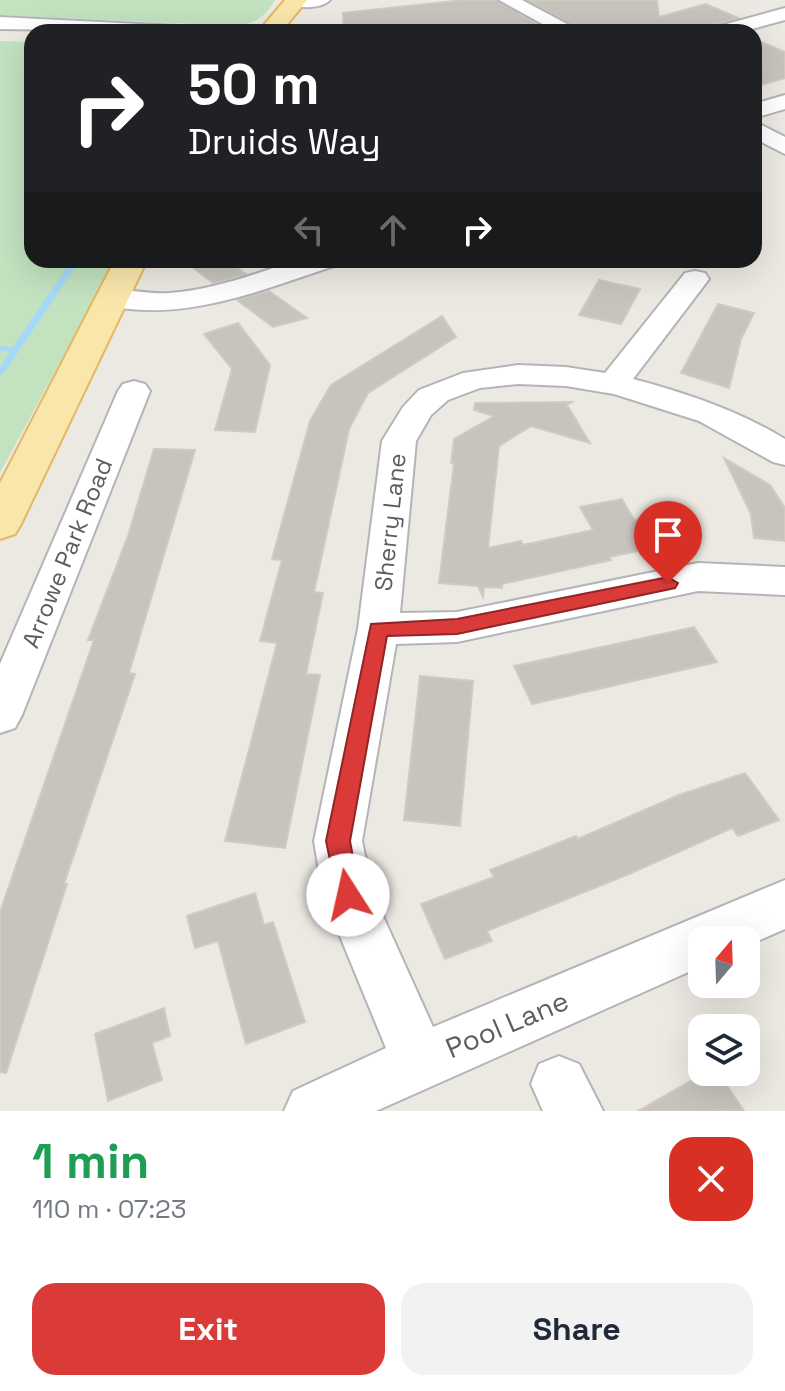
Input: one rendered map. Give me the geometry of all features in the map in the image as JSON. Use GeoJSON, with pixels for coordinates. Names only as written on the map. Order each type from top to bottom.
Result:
{"type":"FeatureCollection","features":[{"type":"Feature","properties":{"kind":"main road"},"geometry":{"type":"LineString","coordinates":[[276,24],[296,0]]}},
{"type":"Feature","properties":{"kind":"main road"},"geometry":{"type":"LineString","coordinates":[[0,524],[127,268]]}},
{"type":"Feature","properties":{"kind":"street"},"geometry":{"type":"LineString","coordinates":[[296,0],[321,0]]}},
{"type":"Feature","properties":{"kind":"street"},"geometry":{"type":"LineString","coordinates":[[508,0],[556,24]]}},
{"type":"Feature","properties":{"kind":"street"},"geometry":{"type":"LineString","coordinates":[[777,0],[785,3]]}},
{"type":"Feature","properties":{"kind":"street"},"geometry":{"type":"LineString","coordinates":[[748,24],[785,14]]}},
{"type":"Feature","properties":{"kind":"street"},"geometry":{"type":"LineString","coordinates":[[0,23],[24,24]]}},
{"type":"Feature","properties":{"kind":"street"},"geometry":{"type":"LineString","coordinates":[[762,109],[785,102]]}},
{"type":"Feature","properties":{"kind":"street"},"geometry":{"type":"LineString","coordinates":[[762,133],[785,147]]}},
{"type":"Feature","properties":{"kind":"street"},"geometry":{"type":"LineString","coordinates":[[110,298],[167,302],[222,294],[300,268]]}},
{"type":"Feature","properties":{"kind":"street"},"geometry":{"type":"LineString","coordinates":[[612,385],[695,279]]}},
{"type":"Feature","properties":{"kind":"street","name":"Sherry Lane"},"geometry":{"type":"LineString","coordinates":[[420,1061],[348,895],[338,841],[378,629],[399,441],[414,414],[436,394],[492,375],[556,375],[612,385],[708,410],[759,435],[785,454]]}},
{"type":"Feature","properties":{"kind":"street","name":"Arrowe Park Road"},"geometry":{"type":"LineString","coordinates":[[0,715],[134,391]]}},
{"type":"Feature","properties":{"kind":"street"},"geometry":{"type":"LineString","coordinates":[[378,629],[457,627],[698,577],[785,581]]}},
{"type":"Feature","properties":{"kind":"street","name":"Pool Lane"},"geometry":{"type":"LineString","coordinates":[[734,926],[785,904]]}},
{"type":"Feature","properties":{"kind":"street","name":"Pool Lane"},"geometry":{"type":"LineString","coordinates":[[313,1111],[420,1061],[688,946]]}},
{"type":"Feature","properties":{"kind":"green space"},"geometry":{"type":"Polygon","coordinates":[[[0,0],[275,0],[259,19],[244,24],[0,15],[0,0]]]}},
{"type":"Feature","properties":{"kind":"green space"},"geometry":{"type":"Polygon","coordinates":[[[0,41],[24,42],[24,268],[111,268],[0,473],[0,41]]]}},
{"type":"Feature","properties":{"kind":"building"},"geometry":{"type":"Polygon","coordinates":[[[464,0],[496,0],[537,24],[344,24],[343,13],[464,0]]]}},
{"type":"Feature","properties":{"kind":"building"},"geometry":{"type":"Polygon","coordinates":[[[528,0],[657,0],[659,17],[706,4],[738,18],[715,24],[571,24],[528,0]]]}},
{"type":"Feature","properties":{"kind":"building"},"geometry":{"type":"Polygon","coordinates":[[[762,42],[785,52],[785,78],[762,85],[762,42]]]}},
{"type":"Feature","properties":{"kind":"building"},"geometry":{"type":"Polygon","coordinates":[[[193,268],[237,268],[246,274],[213,283],[193,268]]]}},
{"type":"Feature","properties":{"kind":"building"},"geometry":{"type":"Polygon","coordinates":[[[599,280],[640,289],[621,324],[579,315],[599,280]]]}},
{"type":"Feature","properties":{"kind":"building"},"geometry":{"type":"Polygon","coordinates":[[[269,291],[307,318],[273,327],[237,300],[269,291]]]}},
{"type":"Feature","properties":{"kind":"building"},"geometry":{"type":"Polygon","coordinates":[[[718,304],[754,313],[741,339],[729,388],[681,373],[718,304]]]}},
{"type":"Feature","properties":{"kind":"building"},"geometry":{"type":"Polygon","coordinates":[[[442,316],[456,337],[368,393],[349,429],[314,592],[323,593],[306,674],[320,675],[285,848],[225,841],[277,643],[260,641],[282,560],[272,559],[310,421],[331,385],[442,316]]]}},
{"type":"Feature","properties":{"kind":"building"},"geometry":{"type":"Polygon","coordinates":[[[238,323],[270,365],[255,432],[215,430],[232,369],[204,334],[238,323]]]}},
{"type":"Feature","properties":{"kind":"building"},"geometry":{"type":"Polygon","coordinates":[[[572,402],[567,405],[590,443],[531,426],[499,446],[488,548],[521,541],[523,545],[593,530],[580,507],[622,499],[634,520],[680,511],[699,538],[502,584],[502,588],[484,587],[483,597],[478,586],[439,583],[454,464],[451,463],[454,439],[494,416],[474,410],[475,403],[572,402]]]}},
{"type":"Feature","properties":{"kind":"building"},"geometry":{"type":"Polygon","coordinates":[[[154,449],[195,450],[129,673],[135,674],[64,884],[67,884],[6,1073],[0,1072],[0,912],[94,640],[88,640],[128,536],[154,449]]]}},
{"type":"Feature","properties":{"kind":"building"},"geometry":{"type":"Polygon","coordinates":[[[724,458],[770,485],[785,508],[785,541],[754,538],[751,514],[724,458]]]}},
{"type":"Feature","properties":{"kind":"building"},"geometry":{"type":"Polygon","coordinates":[[[694,627],[717,662],[532,704],[514,666],[694,627]]]}},
{"type":"Feature","properties":{"kind":"building"},"geometry":{"type":"Polygon","coordinates":[[[420,676],[473,681],[460,826],[404,820],[420,676]]]}},
{"type":"Feature","properties":{"kind":"building"},"geometry":{"type":"Polygon","coordinates":[[[745,773],[779,820],[738,836],[732,828],[629,874],[487,931],[492,941],[445,959],[421,904],[494,877],[490,870],[576,836],[578,839],[679,795],[745,773]]]}},
{"type":"Feature","properties":{"kind":"building"},"geometry":{"type":"Polygon","coordinates":[[[255,893],[264,925],[273,922],[305,1022],[246,1044],[218,941],[195,948],[187,916],[255,893]]]}},
{"type":"Feature","properties":{"kind":"building"},"geometry":{"type":"Polygon","coordinates":[[[164,1008],[170,1036],[152,1043],[162,1080],[108,1101],[95,1034],[164,1008]]]}},
{"type":"Feature","properties":{"kind":"building"},"geometry":{"type":"Polygon","coordinates":[[[688,1082],[688,1086],[727,1086],[744,1111],[638,1111],[688,1082]]]}},
{"type":"Feature","properties":{"kind":"waterway"},"geometry":{"type":"LineString","coordinates":[[0,373],[71,268]]}},
{"type":"Feature","properties":{"kind":"waterway"},"geometry":{"type":"LineString","coordinates":[[0,348],[15,350]]}},
{"type":"Feature","properties":{"kind":"route"},"geometry":{"type":"LineString","coordinates":[[348,895],[338,841],[378,629],[457,627],[668,583]]}}]}
